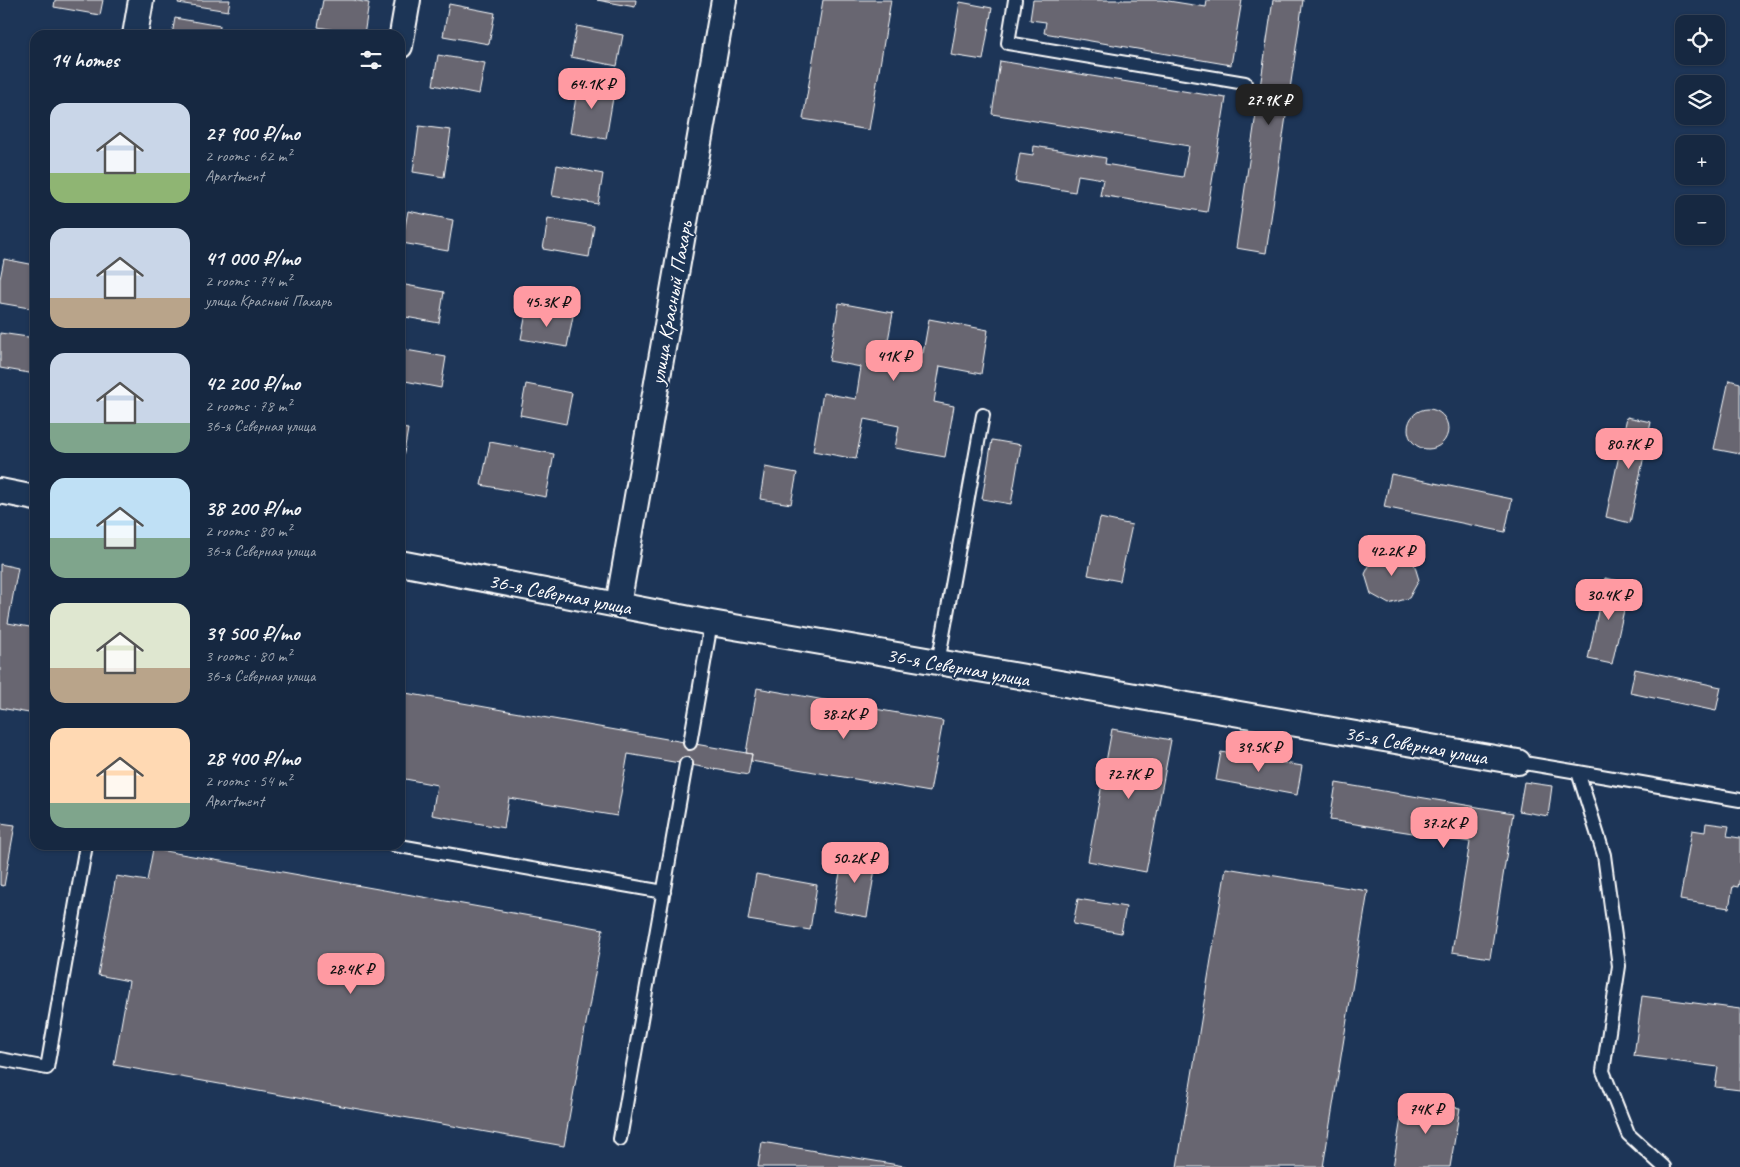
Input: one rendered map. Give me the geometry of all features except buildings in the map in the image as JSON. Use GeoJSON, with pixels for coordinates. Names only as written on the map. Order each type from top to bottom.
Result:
{"type":"FeatureCollection","features":[{"type":"Feature","properties":{"kind":"street"},"geometry":{"type":"LineString","coordinates":[[136,30],[141,0]]}},
{"type":"Feature","properties":{"kind":"street"},"geometry":{"type":"LineString","coordinates":[[403,30],[408,0]]}},
{"type":"Feature","properties":{"kind":"street","name":"улица Красный Пахарь"},"geometry":{"type":"LineString","coordinates":[[618,606],[724,0]]}},
{"type":"Feature","properties":{"kind":"street"},"geometry":{"type":"LineString","coordinates":[[0,492],[30,497]]}},
{"type":"Feature","properties":{"kind":"street","name":"36-я Северная улица"},"geometry":{"type":"LineString","coordinates":[[405,564],[618,606],[938,664],[1518,762]]}},
{"type":"Feature","properties":{"kind":"lane"},"geometry":{"type":"LineString","coordinates":[[1015,0],[1008,44],[1245,83]]}},
{"type":"Feature","properties":{"kind":"lane"},"geometry":{"type":"LineString","coordinates":[[938,664],[983,415]]}},
{"type":"Feature","properties":{"kind":"lane"},"geometry":{"type":"LineString","coordinates":[[690,743],[711,623]]}},
{"type":"Feature","properties":{"kind":"lane"},"geometry":{"type":"LineString","coordinates":[[1518,762],[1740,800]]}},
{"type":"Feature","properties":{"kind":"lane"},"geometry":{"type":"LineString","coordinates":[[620,1139],[686,764]]}},
{"type":"Feature","properties":{"kind":"lane"},"geometry":{"type":"LineString","coordinates":[[1578,772],[1604,855],[1619,966],[1603,1071],[1628,1134],[1664,1167]]}},
{"type":"Feature","properties":{"kind":"lane"},"geometry":{"type":"LineString","coordinates":[[405,847],[664,892]]}},
{"type":"Feature","properties":{"kind":"lane"},"geometry":{"type":"LineString","coordinates":[[0,1059],[47,1068],[85,850]]}}]}
